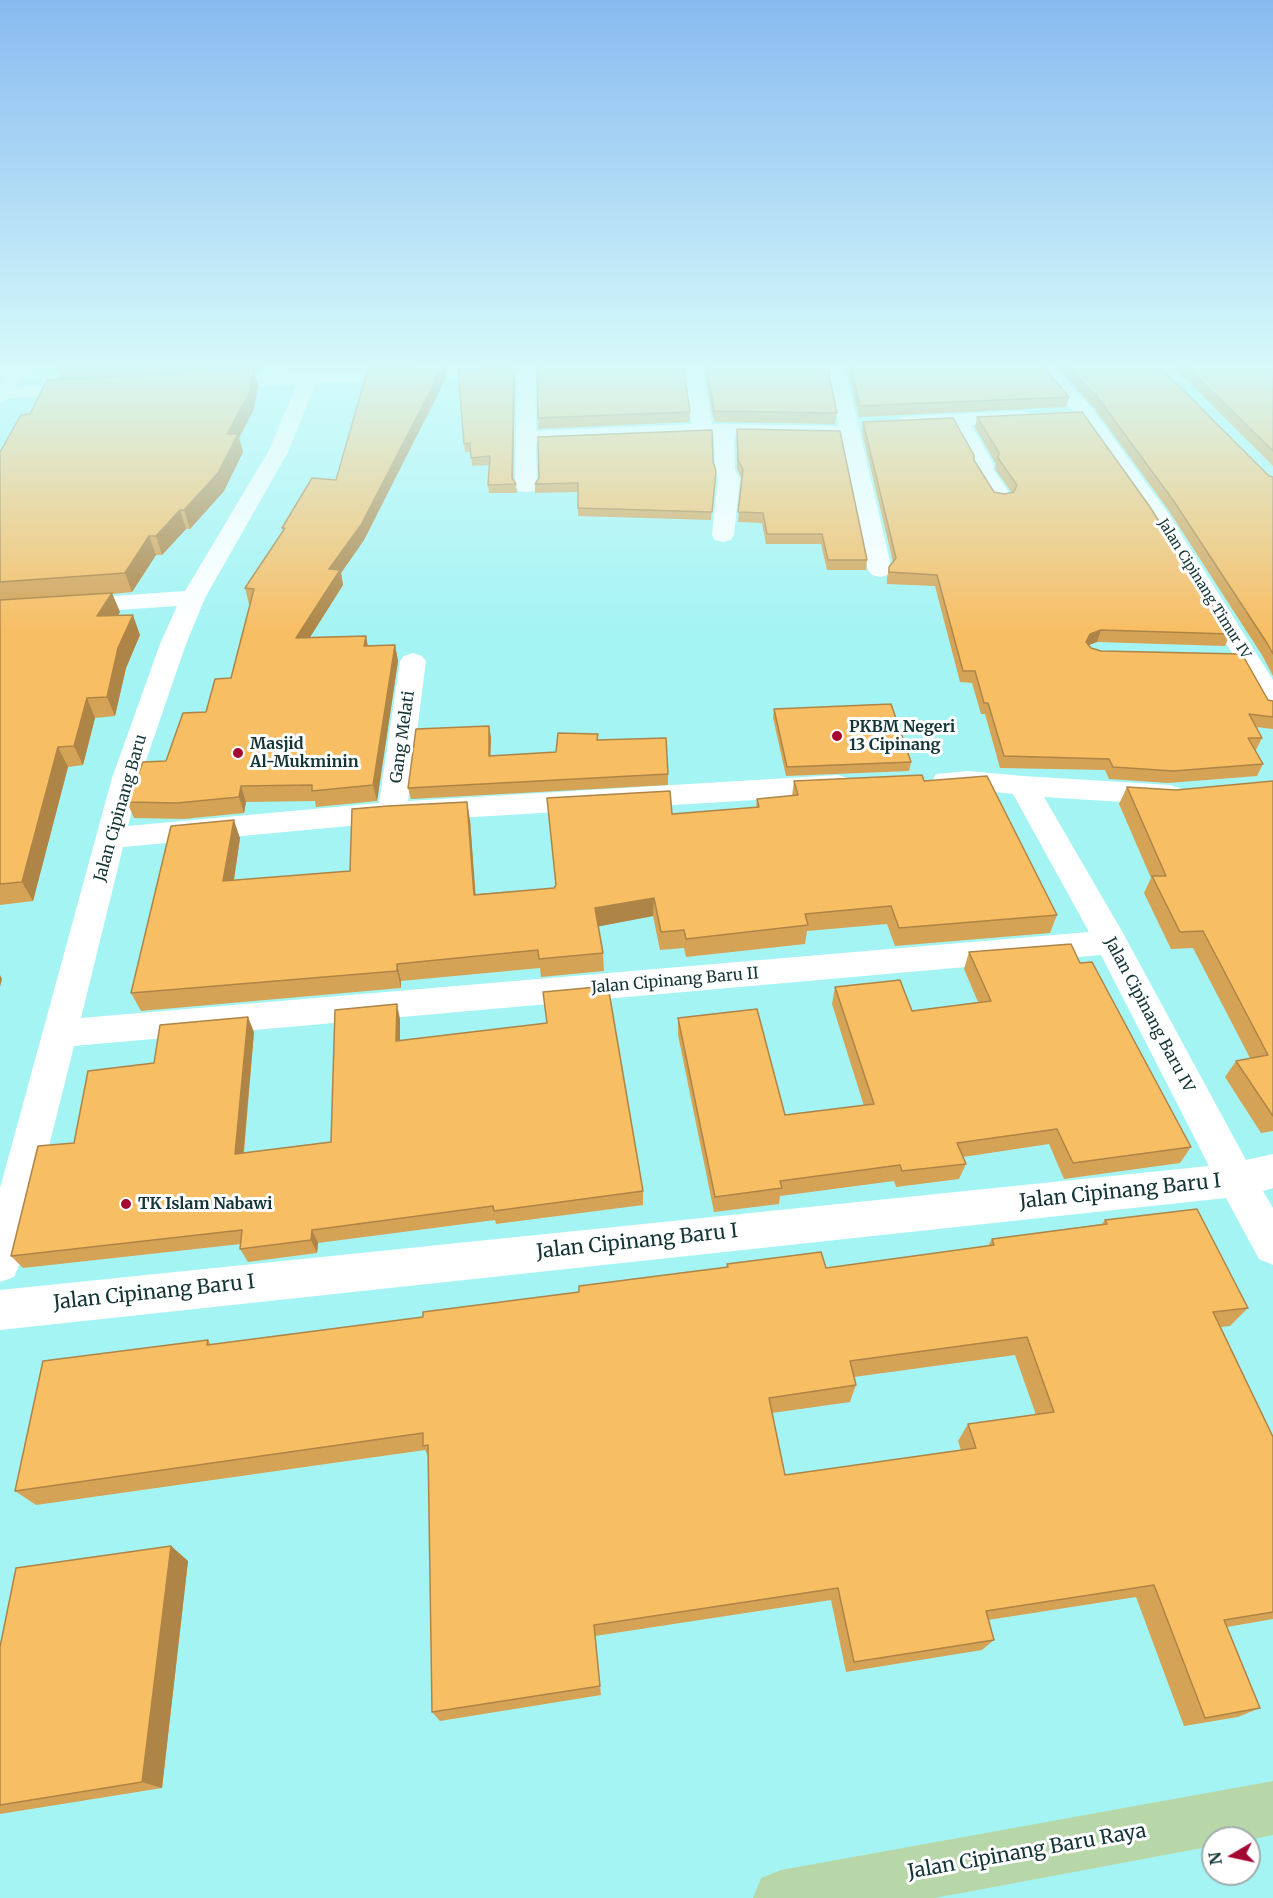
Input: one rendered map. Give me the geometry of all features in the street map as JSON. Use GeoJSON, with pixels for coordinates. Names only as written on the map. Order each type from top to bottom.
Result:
{"type":"FeatureCollection","features":[{"type":"Feature","properties":{"kind":"main road","name":"Jalan Cipinang Baru Raya"},"geometry":{"type":"LineString","coordinates":[[781,1898],[1273,1808]]}},
{"type":"Feature","properties":{"kind":"street","name":"Jalan Cipinang Baru"},"geometry":{"type":"LineString","coordinates":[[0,1263],[126,778],[173,644],[193,598],[278,453]]}},
{"type":"Feature","properties":{"kind":"street"},"geometry":{"type":"LineString","coordinates":[[526,486],[527,453]]}},
{"type":"Feature","properties":{"kind":"street"},"geometry":{"type":"LineString","coordinates":[[720,453],[729,478],[723,535]]}},
{"type":"Feature","properties":{"kind":"street"},"geometry":{"type":"LineString","coordinates":[[854,453],[880,570]]}},
{"type":"Feature","properties":{"kind":"street"},"geometry":{"type":"LineString","coordinates":[[977,453],[984,465],[983,469],[1001,497]]}},
{"type":"Feature","properties":{"kind":"street","name":"Jalan Cipinang Timur IV"},"geometry":{"type":"LineString","coordinates":[[1113,453],[1159,517],[1247,656],[1273,704]]}},
{"type":"Feature","properties":{"kind":"street"},"geometry":{"type":"LineString","coordinates":[[0,611],[193,598]]}},
{"type":"Feature","properties":{"kind":"street"},"geometry":{"type":"LineString","coordinates":[[1215,655],[1247,656]]}},
{"type":"Feature","properties":{"kind":"street","name":"Gang Melati"},"geometry":{"type":"LineString","coordinates":[[392,812],[413,661]]}},
{"type":"Feature","properties":{"kind":"street"},"geometry":{"type":"LineString","coordinates":[[922,782],[968,780],[1023,786],[1168,795],[1191,793]]}},
{"type":"Feature","properties":{"kind":"street"},"geometry":{"type":"LineString","coordinates":[[111,838],[392,812],[866,784]]}},
{"type":"Feature","properties":{"kind":"street","name":"Jalan Cipinang Baru IV"},"geometry":{"type":"LineString","coordinates":[[1023,786],[1111,942],[1254,1175],[1273,1246]]}},
{"type":"Feature","properties":{"kind":"street","name":"Jalan Cipinang Baru II"},"geometry":{"type":"LineString","coordinates":[[59,1033],[109,1031],[1111,942]]}},
{"type":"Feature","properties":{"kind":"street","name":"Jalan Cipinang Baru I"},"geometry":{"type":"LineString","coordinates":[[0,1310],[1254,1175]]}},
{"type":"Feature","properties":{"kind":"building"},"geometry":{"type":"Polygon","coordinates":[[[0,453],[228,453],[218,473],[184,510],[180,510],[156,536],[149,536],[125,573],[0,582],[0,453]]]}},
{"type":"Feature","properties":{"kind":"building"},"geometry":{"type":"Polygon","coordinates":[[[344,453],[398,453],[361,525],[329,569],[340,570],[296,638],[366,636],[364,646],[395,645],[373,785],[312,791],[312,785],[241,786],[239,797],[177,803],[127,802],[143,762],[166,761],[183,713],[206,712],[215,679],[231,678],[254,589],[245,588],[285,528],[282,528],[312,478],[336,480],[344,453]]]}},
{"type":"Feature","properties":{"kind":"building"},"geometry":{"type":"Polygon","coordinates":[[[471,453],[512,453],[512,478],[516,484],[488,485],[490,456],[471,458],[471,453]]]}},
{"type":"Feature","properties":{"kind":"building"},"geometry":{"type":"Polygon","coordinates":[[[538,453],[713,453],[716,471],[712,512],[578,508],[578,483],[535,484],[539,478],[538,453]]]}},
{"type":"Feature","properties":{"kind":"building"},"geometry":{"type":"Polygon","coordinates":[[[738,453],[845,453],[867,560],[828,560],[822,534],[767,534],[763,513],[738,512],[743,469],[738,460],[738,453]]]}},
{"type":"Feature","properties":{"kind":"building"},"geometry":{"type":"Polygon","coordinates":[[[870,453],[973,453],[974,460],[994,492],[1004,494],[1014,492],[1017,485],[998,458],[999,453],[1111,453],[1150,507],[1230,634],[1101,630],[1090,634],[1086,642],[1091,648],[1101,651],[1242,654],[1268,700],[1273,701],[1273,717],[1249,714],[1262,738],[1248,738],[1263,764],[1173,771],[1113,767],[1109,759],[1004,756],[988,703],[984,703],[975,671],[963,671],[937,575],[889,572],[889,567],[896,558],[870,453]]]}},
{"type":"Feature","properties":{"kind":"building"},"geometry":{"type":"Polygon","coordinates":[[[1138,453],[1246,453],[1269,476],[1273,477],[1273,654],[1267,643],[1173,500],[1138,453]]]}},
{"type":"Feature","properties":{"kind":"building"},"geometry":{"type":"Polygon","coordinates":[[[112,593],[97,616],[133,615],[118,648],[107,697],[87,698],[74,746],[58,747],[22,882],[0,884],[0,600],[112,593]]]}},
{"type":"Feature","properties":{"kind":"building","name":"PKBM Negeri 13 Cipinang"},"geometry":{"type":"Polygon","coordinates":[[[891,704],[911,762],[787,767],[774,709],[891,704]]]}},
{"type":"Feature","properties":{"kind":"building"},"geometry":{"type":"Polygon","coordinates":[[[489,726],[489,756],[556,752],[558,733],[598,734],[597,740],[666,738],[668,774],[408,788],[416,729],[489,726]]]}},
{"type":"Feature","properties":{"kind":"building"},"geometry":{"type":"Polygon","coordinates":[[[922,775],[924,781],[987,776],[1057,915],[899,928],[891,906],[805,914],[808,925],[686,939],[684,930],[661,932],[654,898],[595,908],[603,953],[539,959],[538,950],[397,964],[397,971],[131,993],[171,826],[234,820],[223,881],[350,871],[352,809],[467,802],[474,895],[554,888],[556,885],[547,798],[670,791],[672,814],[759,807],[757,799],[798,795],[794,781],[922,775]]]}},
{"type":"Feature","properties":{"kind":"building"},"geometry":{"type":"Polygon","coordinates":[[[1273,781],[1273,1116],[1236,1061],[1268,1055],[1203,931],[1180,932],[1152,876],[1166,876],[1127,787],[1176,790],[1273,781]]]}},
{"type":"Feature","properties":{"kind":"building"},"geometry":{"type":"Polygon","coordinates":[[[1071,944],[1080,963],[1092,962],[1191,1147],[1073,1163],[1057,1129],[957,1143],[966,1164],[902,1171],[900,1165],[780,1181],[782,1188],[715,1197],[678,1018],[757,1009],[785,1115],[874,1104],[835,987],[900,980],[912,1011],[991,1001],[969,952],[1071,944]]]}},
{"type":"Feature","properties":{"kind":"building"},"geometry":{"type":"Polygon","coordinates":[[[608,986],[643,1191],[494,1211],[493,1206],[312,1230],[311,1240],[240,1249],[242,1230],[11,1256],[38,1146],[74,1143],[88,1071],[154,1063],[160,1025],[248,1017],[235,1154],[331,1142],[335,1010],[397,1004],[396,1041],[547,1023],[543,992],[608,986]]]}},
{"type":"Feature","properties":{"kind":"building"},"geometry":{"type":"Polygon","coordinates":[[[1197,1209],[1248,1308],[1213,1312],[1273,1437],[1273,1612],[1224,1620],[1260,1708],[1205,1718],[1154,1585],[986,1611],[994,1640],[854,1662],[838,1588],[594,1625],[600,1686],[432,1712],[428,1445],[423,1446],[423,1433],[15,1491],[43,1361],[208,1340],[207,1345],[423,1317],[423,1312],[579,1292],[579,1286],[728,1267],[727,1264],[821,1252],[826,1268],[994,1245],[992,1239],[1107,1224],[1105,1220],[1197,1209]],[[1027,1337],[850,1361],[856,1385],[769,1398],[785,1475],[976,1448],[968,1424],[1054,1412],[1027,1337]]]}},
{"type":"Feature","properties":{"kind":"building"},"geometry":{"type":"Polygon","coordinates":[[[171,1546],[142,1782],[0,1805],[0,1647],[16,1568],[171,1546]]]}},
{"type":"Feature","properties":{"kind":"place","name":"PKBM Negeri 13 Cipinang"},"geometry":{"type":"Point","coordinates":[837,736]}},
{"type":"Feature","properties":{"kind":"place","name":"Masjid Al-Mukminin"},"geometry":{"type":"Point","coordinates":[238,753]}},
{"type":"Feature","properties":{"kind":"place","name":"TK Islam Nabawi"},"geometry":{"type":"Point","coordinates":[126,1204]}}]}
